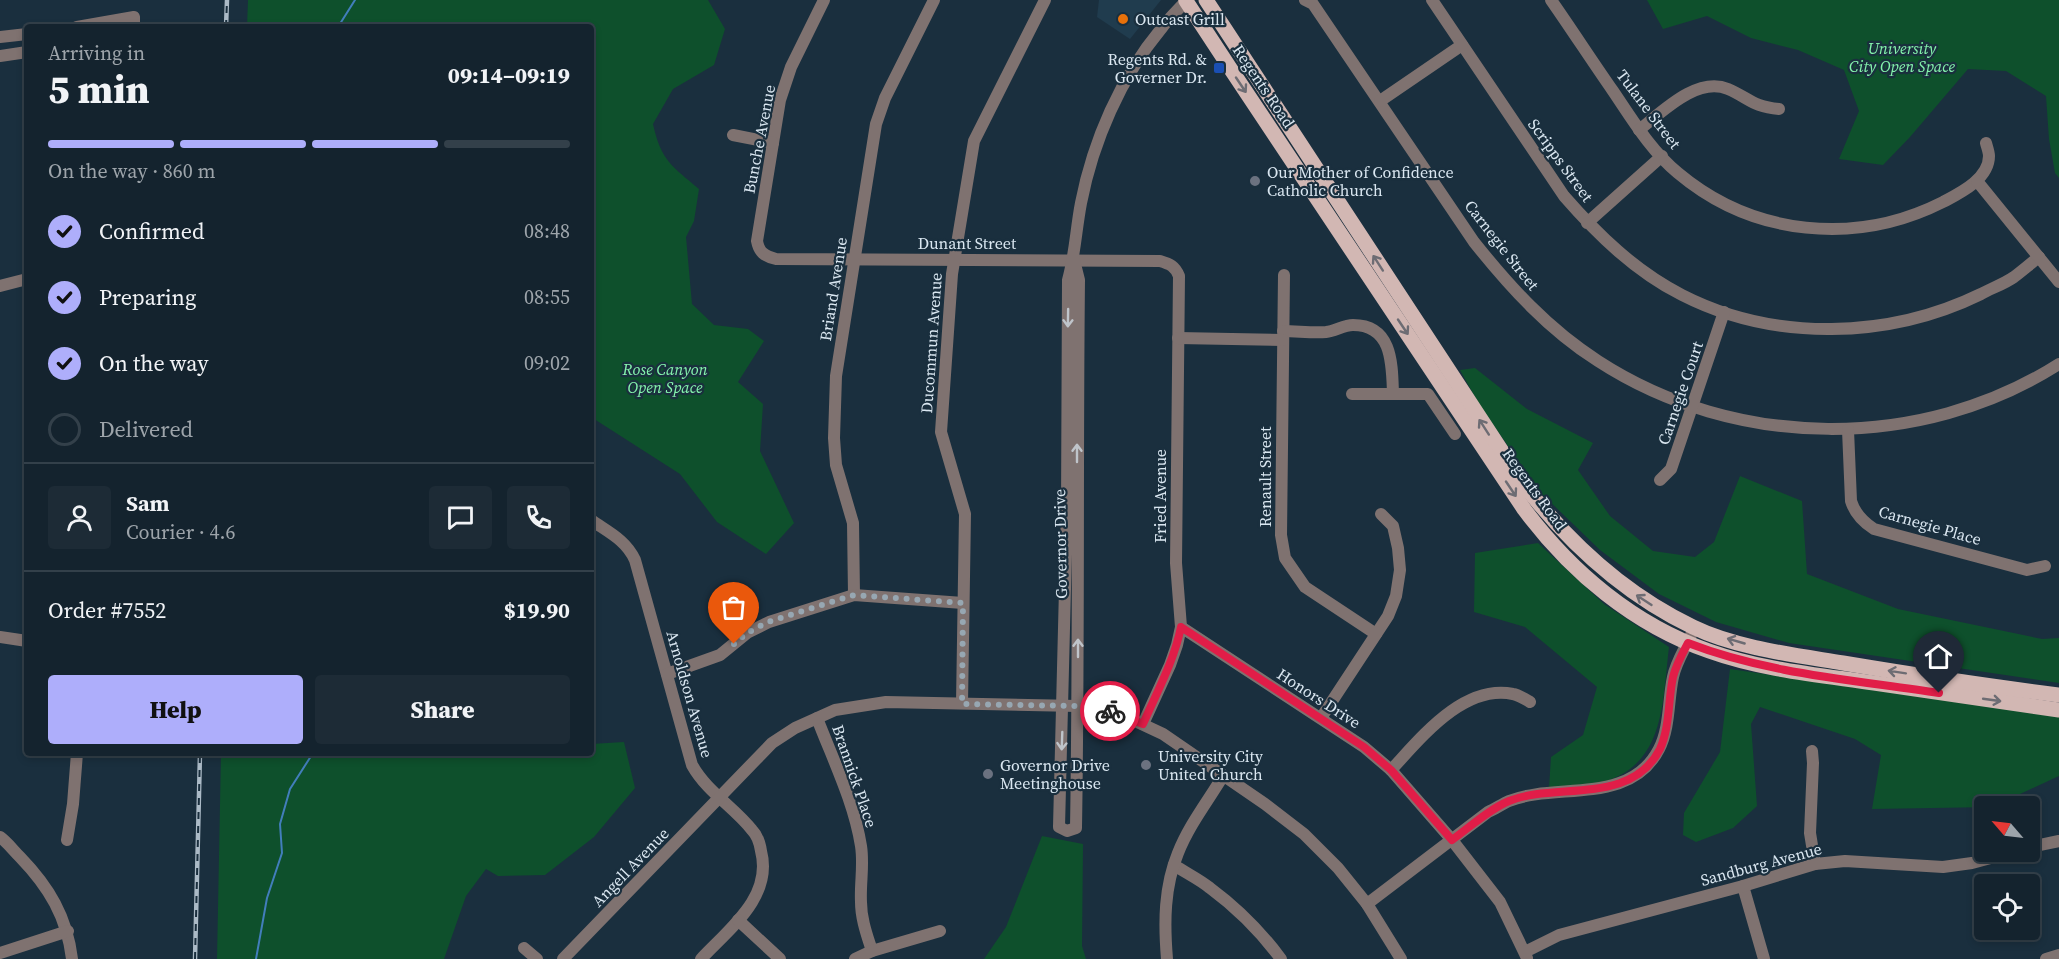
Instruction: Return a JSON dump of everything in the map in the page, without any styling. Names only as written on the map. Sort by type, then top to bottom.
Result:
[{"type":"main road","name":"Regents Road","points":[[1186,0],[1534,522],[1572,565],[1592,583],[1628,610],[1688,643],[1734,659],[1784,670],[2059,710]]},
{"type":"main road","name":"Regents Road","points":[[1206,0],[1499,450],[1536,502],[1606,573],[1656,607],[1695,628],[1739,642],[1788,654],[2059,695]]},
{"type":"street","name":"Bunche Avenue","points":[[763,254],[758,248],[757,241],[780,100],[791,67],[824,0]]},
{"type":"street","name":"Briand Avenue","points":[[854,595],[853,523],[836,465],[834,438],[836,376],[876,124],[885,98],[934,0]]},
{"type":"street","name":"Ducommun Avenue","points":[[962,704],[965,514],[941,432],[953,260],[974,141],[1045,0]]},
{"type":"street","name":"Governor Drive","points":[[1074,260],[1079,280],[1078,706],[1076,828],[1067,831],[1059,827],[1063,706],[1068,280],[1074,260],[1085,187],[1103,129],[1130,75],[1161,28],[1186,0]]},
{"type":"street","name":"Carnegie Street","points":[[1305,0],[1313,4],[1474,242],[1502,278],[1559,333],[1599,362],[1649,388],[1693,406],[1734,418],[1795,429],[1848,430],[1884,427],[1962,410],[1998,396],[2059,364]]},
{"type":"street","name":"Scripps Street","points":[[1432,0],[1564,196],[1587,223],[1617,252],[1645,273],[1682,295],[1724,312],[1775,325],[1813,329],[1849,329],[1887,325],[1932,314],[1970,299],[2012,278],[2038,257]]},
{"type":"street","name":"Tulane Street","points":[[1551,0],[1639,130],[1662,156],[1703,192],[1756,218],[1791,227],[1828,230],[1864,228],[1892,223],[1921,213],[1977,181]]},
{"type":"street","points":[[94,24],[134,17],[135,24]]},
{"type":"street","points":[[0,37],[24,34]]},
{"type":"street","points":[[1380,101],[1462,45]]},
{"type":"street","points":[[0,56],[24,52]]},
{"type":"street","points":[[1639,130],[1693,90],[1710,85],[1726,88],[1762,108],[1779,109]]},
{"type":"street","points":[[733,135],[773,143]]},
{"type":"street","points":[[1986,143],[1989,155],[1986,169],[1977,181],[2059,282]]},
{"type":"street","points":[[1587,223],[1662,156]]},
{"type":"street","name":"Dunant Street","points":[[763,254],[776,259],[1160,261],[1171,264]]},
{"type":"street","name":"Fried Avenue","points":[[1143,724],[1170,665],[1181,627],[1176,563],[1179,276],[1171,264]]},
{"type":"street","name":"Renault Street","points":[[1284,275],[1281,535],[1285,558],[1305,587],[1376,634]]},
{"type":"street","points":[[0,286],[24,280]]},
{"type":"street","name":"Carnegie Court","points":[[1660,480],[1671,469],[1724,312]]},
{"type":"street","points":[[1178,338],[1283,336],[1326,332],[1354,325],[1367,327],[1380,336],[1388,346],[1392,360],[1393,394]]},
{"type":"street","points":[[1352,394],[1428,394],[1455,434]]},
{"type":"street","name":"Carnegie Place","points":[[1848,430],[1851,501],[1855,511],[1874,529],[2027,570],[2045,566]]},
{"type":"street","points":[[1321,718],[1388,616],[1396,596],[1400,570],[1398,548],[1392,526],[1381,514]]},
{"type":"street","name":"Arnoldson Avenue","points":[[594,522],[629,548],[634,560],[692,765],[698,776],[754,831],[763,859],[763,874],[752,904],[701,959]]},
{"type":"street","points":[[667,674],[720,656],[747,633],[768,622],[854,595],[963,603]]},
{"type":"street","name":"Honors Drive","points":[[1181,627],[1364,747],[1391,770],[1452,840],[1500,902],[1526,956]]},
{"type":"street","points":[[1367,904],[1488,812],[1510,801],[1608,787],[1636,775],[1651,762],[1659,750],[1665,735],[1673,676],[1695,628]]},
{"type":"street","points":[[0,637],[24,641]]},
{"type":"street","points":[[1391,770],[1434,723],[1454,708],[1494,693],[1514,694],[1530,702]]},
{"type":"street","name":"Angell Avenue","points":[[563,959],[772,743],[795,728],[836,710],[886,702],[1078,706],[1116,712],[1143,724],[1162,734],[1265,804],[1304,834],[1338,868],[1367,904],[1401,959]]},
{"type":"street","name":"Brannick Place","points":[[817,718],[853,813],[861,844],[862,920],[872,951]]},
{"type":"street","points":[[1812,751],[1814,763],[1810,833],[1815,864]]},
{"type":"street","points":[[67,840],[73,804],[77,756]]},
{"type":"street","points":[[1167,959],[1165,925],[1167,894],[1174,866],[1186,835],[1223,776]]},
{"type":"street","points":[[0,837],[32,869],[52,896],[68,931],[72,959]]},
{"type":"street","points":[[2040,845],[2059,841]]},
{"type":"street","name":"Sandburg Avenue","points":[[1526,956],[1559,935],[1743,886],[1815,864],[1845,861],[1943,867],[1976,862]]},
{"type":"street","points":[[1174,866],[1209,887],[1240,913],[1281,959]]},
{"type":"street","points":[[1743,886],[1764,959]]},
{"type":"street","points":[[738,920],[780,959]]},
{"type":"street","points":[[0,953],[68,931]]},
{"type":"street","points":[[855,959],[872,951],[940,931]]},
{"type":"street","points":[[524,948],[537,959]]},
{"type":"street","points":[[2046,959],[2059,955]]},
{"type":"shaded area","points":[[1099,0],[1161,0],[1130,39],[1097,17]]},
{"type":"green space","name":"Rose Canyon Open Space","points":[[248,0],[708,0],[725,29],[714,65],[673,89],[653,124],[664,155],[699,189],[694,221],[686,237],[692,304],[714,325],[748,329],[764,341],[738,382],[763,404],[760,451],[794,523],[766,554],[717,522],[680,474],[594,419],[594,24],[247,24]]},
{"type":"green space","name":"University City Open Space","points":[[1647,0],[2059,0],[2059,178],[2055,173],[2049,139],[2046,96],[2006,71],[1968,69],[1883,165],[1839,159],[1859,111],[1844,70],[1798,50],[1751,38],[1707,16],[1663,29]]},
{"type":"green space","points":[[1475,368],[1527,409],[1593,443],[1578,470],[1610,516],[1653,551],[1695,557],[1714,542],[1740,476],[1802,501],[1807,574],[1898,609],[2042,639],[2059,638],[2059,683],[1789,643],[1716,622],[1659,594],[1600,550],[1541,493],[1480,406],[1460,370]]},
{"type":"green space","points":[[1538,543],[1604,604],[1669,647],[1661,711],[1648,749],[1636,764],[1618,776],[1595,784],[1549,788],[1551,757],[1583,735],[1597,687],[1525,627],[1474,612],[1475,553]]},
{"type":"green space","points":[[1730,669],[2059,717],[2059,776],[2016,796],[1974,796],[1974,807],[1872,809],[1881,755],[1855,739],[1760,707],[1751,724],[1757,806],[1733,828],[1696,842],[1683,835],[1684,813],[1720,752]]},
{"type":"green space","points":[[624,742],[635,788],[594,837],[545,875],[498,876],[486,869],[466,896],[444,959],[217,959],[221,756],[594,756],[594,744]]},
{"type":"green space","points":[[1042,836],[1083,844],[1082,946],[1086,959],[984,959],[1006,927]]},
{"type":"waterway","points":[[340,24],[355,0]]},
{"type":"waterway","points":[[256,959],[267,898],[282,853],[280,824],[290,789],[311,756]]},
{"type":"railway","points":[[226,24],[227,0]]},
{"type":"railway","points":[[195,959],[200,756]]},
{"type":"way so far","points":[[734,644],[747,633],[768,622],[854,595],[963,603],[962,704],[1078,706],[1110,711]]},
{"type":"place","name":"Outcast Grill","points":[[1123,19]]},
{"type":"place","name":"Regents Rd. & Governer Dr.","points":[[1219,68]]},
{"type":"place","name":"Our Mother of Confidence Catholic Church","points":[[1255,181]]},
{"type":"place","name":"University City United Church","points":[[1146,765]]},
{"type":"place","name":"Governor Drive Meetinghouse","points":[[988,774]]},
{"type":"route","points":[[1110,711],[1143,724],[1170,665],[1181,627],[1364,747],[1391,770],[1452,840],[1488,812],[1510,801],[1608,787],[1636,775],[1651,762],[1665,735],[1673,676],[1688,643],[1734,659],[1784,670],[1939,693]]}]
